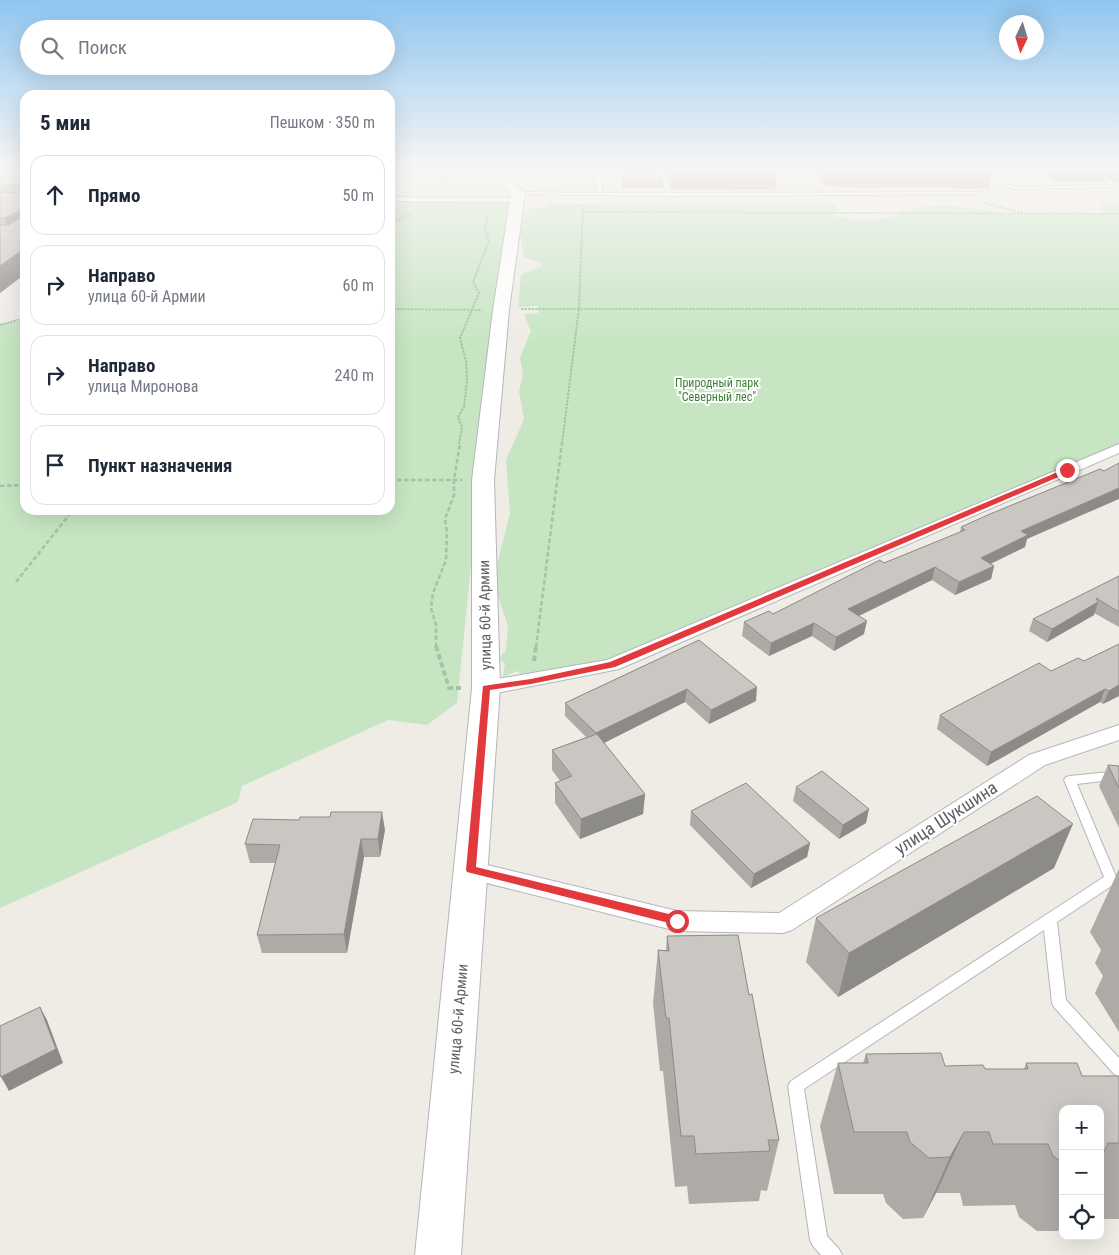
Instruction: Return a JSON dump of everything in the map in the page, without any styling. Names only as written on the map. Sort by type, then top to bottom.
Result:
[{"type":"street","name":"улица 60-й Армии","points":[[438,1255],[486,688],[483,480],[501,310],[514,226]]},
{"type":"street","points":[[486,688],[612,665],[1119,448]]},
{"type":"street","name":"улица Шукшина","points":[[783,923],[1037,760],[1119,732]]},
{"type":"street","points":[[471,870],[677,921],[783,923]]},
{"type":"lane","points":[[833,1255],[819,1240],[796,1086],[1111,879],[1070,780],[1119,774]]},
{"type":"lane","points":[[1050,919],[1059,1003],[1119,1069]]},
{"type":"path","points":[[486,226],[489,246],[480,259],[473,282],[479,293],[460,338],[466,361],[467,380],[464,407],[458,416],[462,427],[454,480],[454,495],[445,519],[447,532],[446,560],[433,593],[431,608],[436,625],[435,643],[449,688],[486,688]]},
{"type":"path","points":[[531,681],[579,308],[582,226]]},
{"type":"path","points":[[395,309],[1119,310]]},
{"type":"path","points":[[0,325],[20,319]]},
{"type":"path","points":[[395,480],[483,480]]},
{"type":"path","points":[[0,486],[20,485]]},
{"type":"path","points":[[16,582],[69,515]]},
{"type":"green space","points":[[395,226],[506,226],[491,322],[496,323],[457,703],[427,725],[388,720],[242,786],[238,802],[0,908],[0,324],[20,321],[20,515],[395,515]]},
{"type":"green space","name":"Природный парк \"Северный лес\"","points":[[522,226],[1119,226],[1119,448],[612,665],[531,681],[517,671],[503,677],[505,663],[499,659],[506,650],[508,626],[493,581],[510,513],[506,460],[524,419],[519,392],[523,374],[520,358],[531,331],[524,314],[538,313],[538,306],[518,307],[521,275],[542,266],[542,263],[524,257]]},
{"type":"building","points":[[0,226],[20,226],[20,252],[0,266],[1,240]]},
{"type":"building","points":[[1119,463],[1119,488],[1021,531],[1028,535],[981,558],[994,566],[959,582],[935,567],[848,609],[867,621],[836,637],[814,623],[771,643],[744,622],[769,611],[773,614],[880,560],[884,563],[965,530],[961,527],[990,514],[1100,469],[1104,471]]},
{"type":"building","points":[[1119,576],[1119,612],[1096,598],[1098,602],[1052,629],[1033,619]]},
{"type":"building","points":[[699,640],[757,687],[711,710],[687,689],[596,733],[565,703]]},
{"type":"building","points":[[1119,644],[1119,685],[1109,691],[1105,689],[991,752],[940,715],[1039,663],[1051,671],[1078,658],[1084,661]]},
{"type":"building","points":[[597,734],[645,794],[581,819],[555,783],[572,776],[552,750]]},
{"type":"building","points":[[1108,765],[1119,766],[1119,788]]},
{"type":"building","points":[[822,771],[869,809],[843,825],[796,787]]},
{"type":"building","points":[[746,783],[810,843],[754,874],[691,811]]},
{"type":"building","points":[[1037,796],[1073,824],[849,953],[816,918]]},
{"type":"building","points":[[331,812],[382,812],[378,839],[361,839],[344,934],[257,935],[280,845],[245,844],[253,819],[299,820],[300,817],[330,817]]},
{"type":"building","points":[[738,935],[749,995],[752,994],[779,1140],[768,1140],[770,1151],[696,1154],[694,1136],[681,1136],[669,1018],[666,1018],[658,950],[669,951],[667,936]]},
{"type":"building","points":[[40,1007],[56,1049],[1,1077],[0,1026]]},
{"type":"building","points":[[941,1053],[945,1066],[983,1065],[985,1069],[1028,1069],[1026,1063],[1077,1063],[1082,1076],[1119,1076],[1119,1143],[1108,1143],[1104,1152],[1104,1105],[1059,1105],[1059,1160],[1053,1156],[1048,1144],[993,1144],[989,1132],[964,1132],[950,1157],[929,1158],[910,1142],[907,1132],[854,1132],[838,1063],[868,1063],[866,1054]]},
{"type":"route","points":[[677,921],[471,870],[486,688],[612,665],[1067,470]]}]
